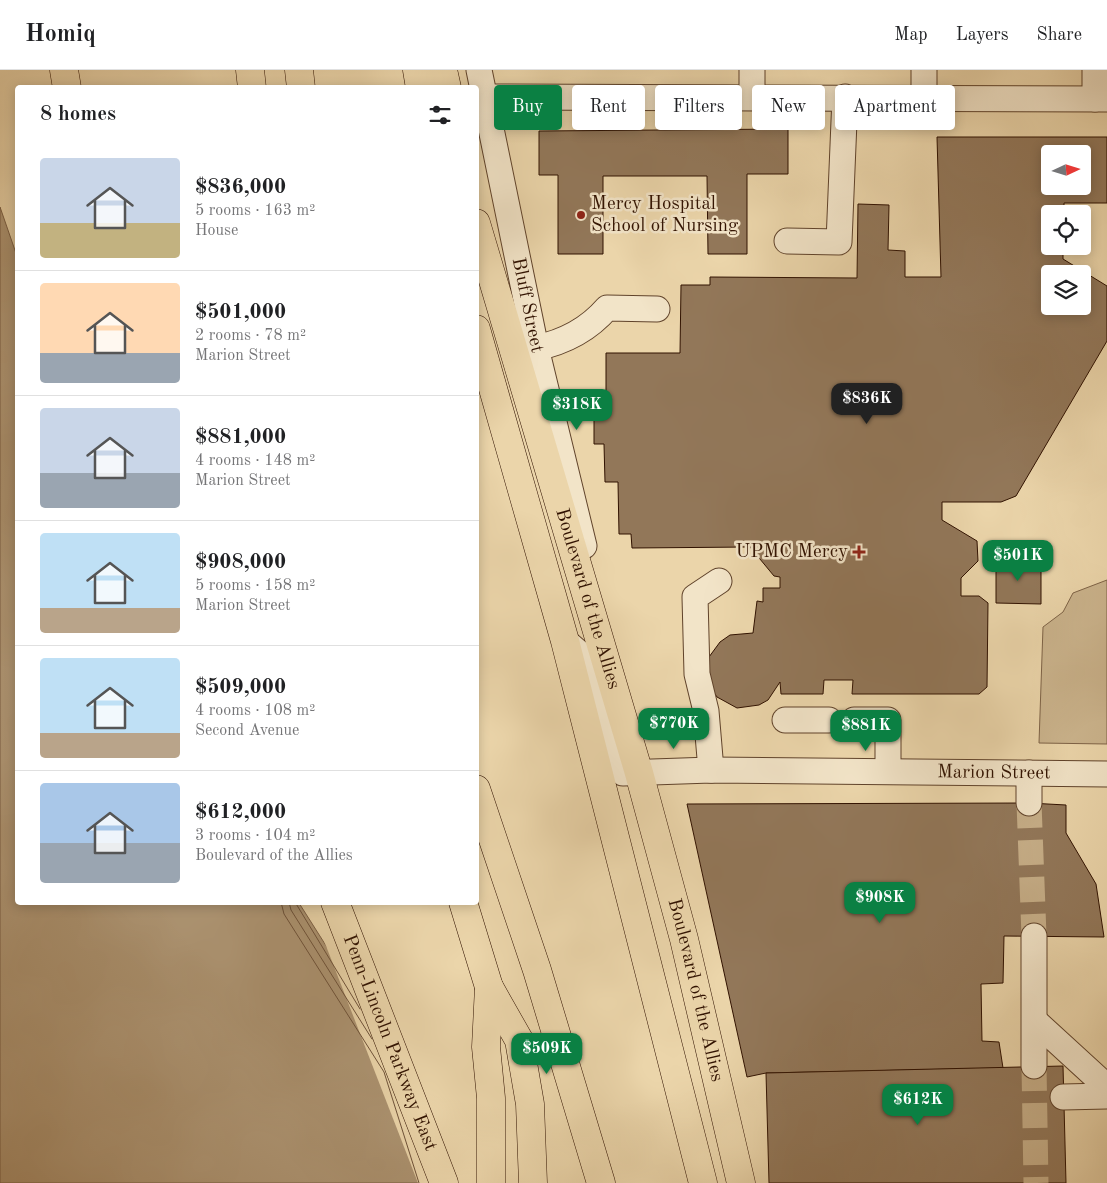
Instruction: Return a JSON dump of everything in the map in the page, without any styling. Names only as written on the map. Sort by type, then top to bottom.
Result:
[{"type":"main road","points":[[64,70],[66,85]]},
{"type":"main road","points":[[250,70],[252,85]]},
{"type":"main road","points":[[299,70],[301,85]]},
{"type":"main road","points":[[417,70],[420,85]]},
{"type":"main road","points":[[443,70],[446,85]]},
{"type":"main road","name":"Boulevard of the Allies","points":[[479,233],[639,772],[684,939],[741,1183]]},
{"type":"main road","name":"Boulevard of the Allies","points":[[479,340],[565,642],[703,1183]]},
{"type":"main road","points":[[479,798],[542,989],[601,1183]]},
{"type":"main road","name":"Penn-Lincoln Parkway East","points":[[336,905],[444,1183]]},
{"type":"main road","points":[[463,905],[489,987],[519,1040],[530,1104],[533,1183]]},
{"type":"main road","points":[[489,987],[486,1048],[492,1107],[491,1183]]},
{"type":"street","name":"Bluff Street","points":[[479,70],[483,97],[536,348],[639,772]]},
{"type":"street","points":[[752,70],[752,85]]},
{"type":"street","points":[[924,70],[924,85]]},
{"type":"street","points":[[955,98],[1101,99],[1095,70]]},
{"type":"street","points":[[483,97],[752,97]]},
{"type":"street","points":[[787,241],[839,242],[844,130]]},
{"type":"street","points":[[536,348],[555,344],[585,330],[607,308],[657,309]]},
{"type":"street","points":[[711,770],[706,711],[697,674],[695,597],[719,582]]},
{"type":"street","name":"Marion Street","points":[[565,642],[579,653],[593,681],[618,767],[624,773],[711,770],[1107,774]]},
{"type":"street","points":[[785,720],[829,720]]},
{"type":"street","points":[[854,720],[888,720],[888,771]]},
{"type":"street","points":[[1029,773],[1029,804]]},
{"type":"street","points":[[1034,936],[1036,1022],[1034,1066]]},
{"type":"street","points":[[1036,1022],[1107,1087]]},
{"type":"street","points":[[1064,1096],[1107,1096]]},
{"type":"shaded area","points":[[1107,580],[1107,744],[1039,743],[1043,627],[1063,612],[1073,593]]},
{"type":"water","points":[[0,207],[15,250],[15,905],[300,905],[401,1064],[438,1183],[0,1183]]},
{"type":"pier","points":[[321,933],[404,1063],[441,1183],[418,1183]]},
{"type":"building","name":"Mercy Hospital School of Nursing","points":[[788,130],[788,174],[747,174],[747,254],[708,254],[707,176],[603,176],[603,254],[558,254],[558,175],[539,175],[539,131]]},
{"type":"building","points":[[937,137],[1107,137],[1107,203],[1041,205],[1041,255],[1063,255],[1063,259],[1073,265],[1041,265],[1041,315],[1091,315],[1091,276],[1107,286],[1107,341],[1016,496],[1001,502],[942,502],[942,520],[977,541],[978,561],[961,578],[961,596],[979,596],[988,603],[987,687],[979,694],[852,694],[853,680],[824,680],[823,694],[781,694],[780,682],[768,700],[759,705],[737,708],[717,697],[710,687],[707,676],[709,657],[720,642],[730,635],[753,633],[757,601],[763,602],[763,588],[780,588],[780,577],[774,576],[750,547],[632,548],[631,534],[619,534],[618,482],[605,482],[604,444],[594,444],[594,411],[606,411],[606,353],[680,353],[681,285],[710,285],[710,277],[857,278],[858,204],[889,205],[888,250],[905,251],[905,277],[941,277]]},
{"type":"building","points":[[996,559],[1041,560],[1041,604],[996,603]]},
{"type":"building","points":[[1029,803],[1066,805],[1066,833],[1096,884],[1104,937],[1004,936],[1003,983],[981,984],[982,1041],[999,1042],[1003,1068],[766,1073],[747,1077],[687,804]]},
{"type":"building","points":[[1063,1066],[1066,1183],[769,1183],[766,1073]]},
{"type":"tunnel","points":[[1029,803],[1034,936]]},
{"type":"tunnel","points":[[1034,1066],[1036,1183]]},
{"type":"place","name":"Mercy Hospital School of Nursing","points":[[581,215]]},
{"type":"place","name":"UPMC Mercy","points":[[859,552]]}]
